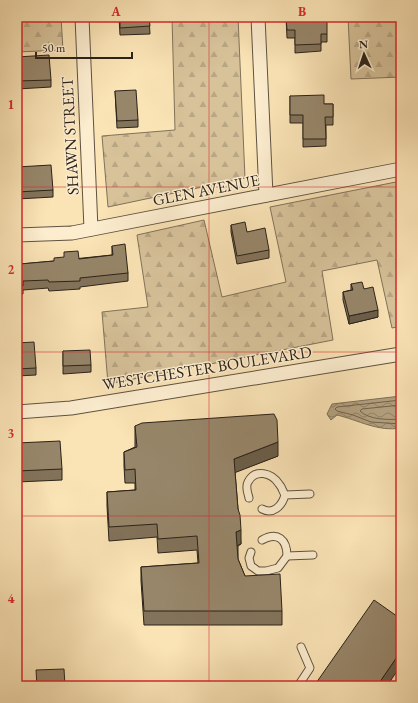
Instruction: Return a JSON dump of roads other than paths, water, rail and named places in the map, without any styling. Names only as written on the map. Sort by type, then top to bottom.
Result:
[{"type":"street","name":"SHAWN STREET","points":[[82,17],[91,229]]},
{"type":"street","points":[[258,17],[266,195]]},
{"type":"street","name":"GLEN AVENUE","points":[[17,235],[72,233],[401,169]]},
{"type":"street","name":"WESTCHESTER BOULEVARD","points":[[17,412],[71,408],[401,354]]},
{"type":"lane","points":[[250,498],[247,490],[247,483],[253,476],[262,473],[268,474],[279,483],[285,495],[283,502],[277,509],[266,511],[262,509]]},
{"type":"lane","points":[[285,495],[310,494]]},
{"type":"lane","points":[[251,552],[249,558],[251,566],[258,571],[278,568],[287,556],[287,548],[284,542],[277,536],[269,536],[262,540]]},
{"type":"lane","points":[[287,556],[313,555]]},
{"type":"lane","points":[[298,686],[310,668],[301,647]]},
{"type":"water","points":[[401,396],[401,428],[393,429],[376,427],[337,415],[331,420],[327,414],[332,404]]}]
